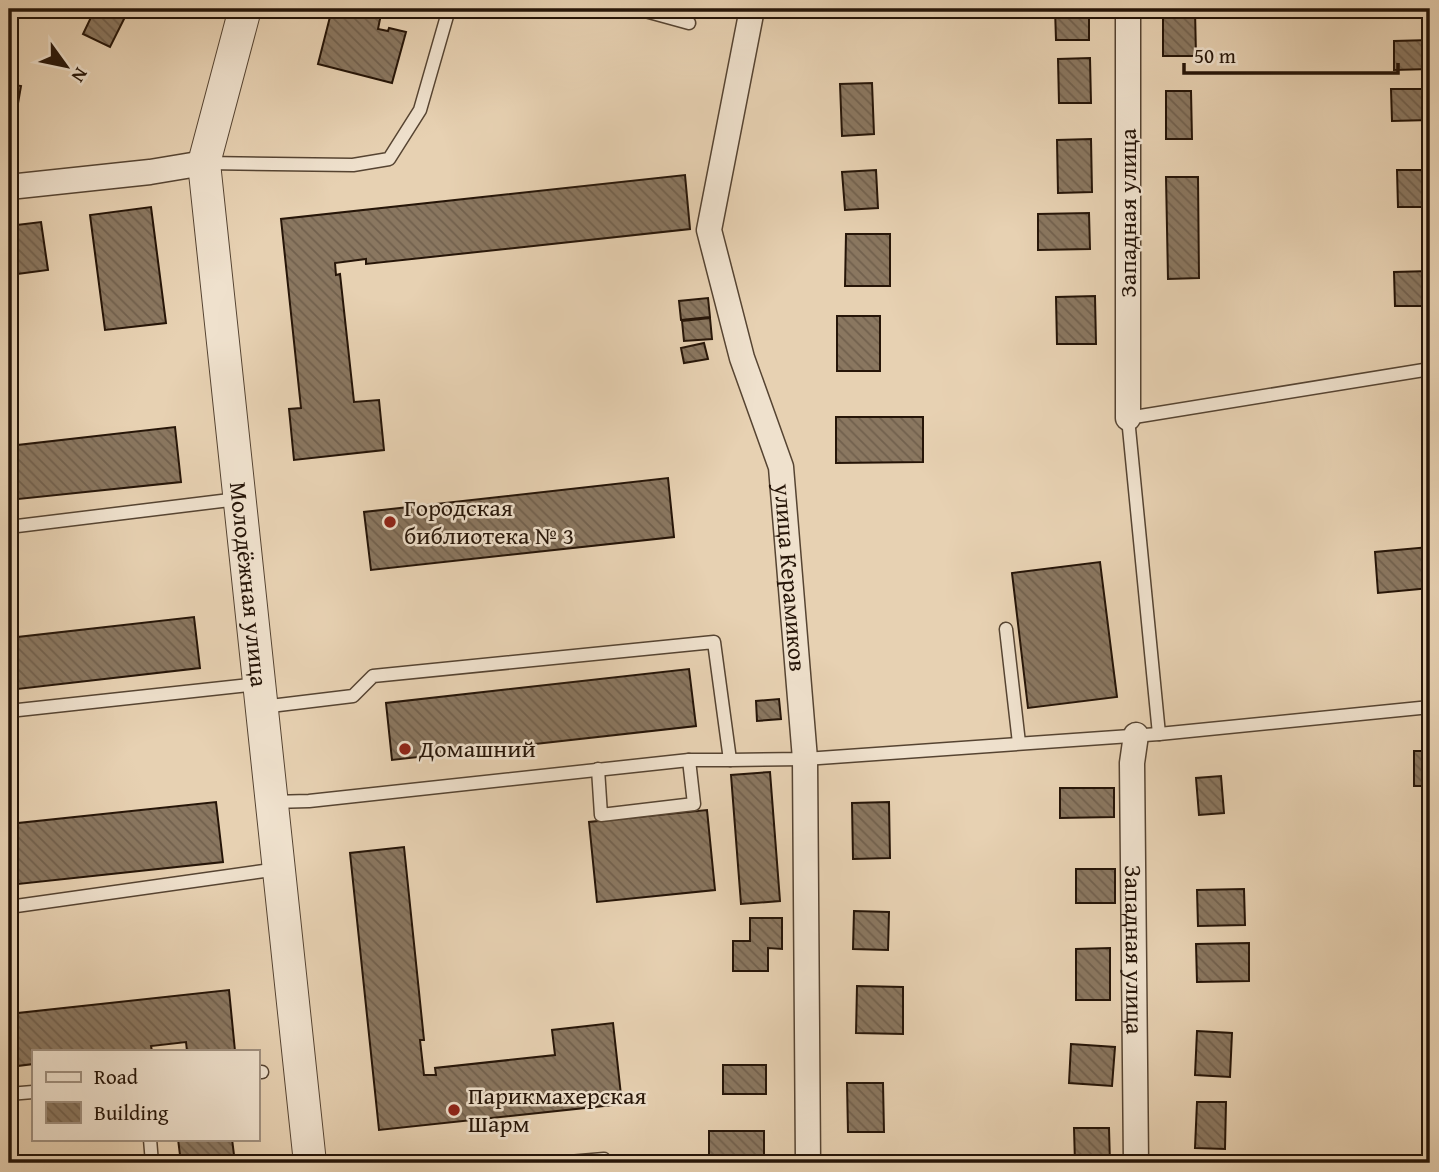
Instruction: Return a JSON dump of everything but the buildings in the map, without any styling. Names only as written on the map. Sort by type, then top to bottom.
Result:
[{"type":"street","name":"Молодёжная улица","points":[[245,9],[204,163],[310,1163]]},
{"type":"street","name":"улица Керамиков","points":[[752,9],[709,230],[742,358],[781,467],[805,759],[808,1163]]},
{"type":"street","name":"Западная улица","points":[[1128,9],[1128,418]]},
{"type":"street","points":[[9,187],[150,172],[204,163]]},
{"type":"street","name":"Западная улица","points":[[1136,1163],[1132,763],[1147,735]]},
{"type":"lane","points":[[204,163],[353,164],[389,159],[420,110],[449,9]]},
{"type":"lane","points":[[638,9],[690,23]]},
{"type":"lane","points":[[1147,735],[1128,418],[1430,369]]},
{"type":"lane","points":[[9,527],[240,499]]},
{"type":"lane","points":[[1006,629],[1019,743]]},
{"type":"lane","points":[[9,711],[261,696],[353,696],[373,676],[714,642],[730,760]]},
{"type":"lane","points":[[271,802],[309,801],[689,760],[805,759],[1147,735],[1430,707]]},
{"type":"lane","points":[[598,769],[601,815],[694,804],[689,760]]},
{"type":"lane","points":[[9,907],[278,869]]},
{"type":"lane","points":[[9,1094],[32,1092]]},
{"type":"lane","points":[[149,1140],[152,1163]]},
{"type":"lane","points":[[557,1163],[604,1159],[605,1163]]},
{"type":"place","name":"Городская библиотека № 3","points":[[390,522]]},
{"type":"place","name":"Домашний","points":[[405,749]]},
{"type":"place","name":"Парикмахерская Шарм","points":[[454,1110]]}]
